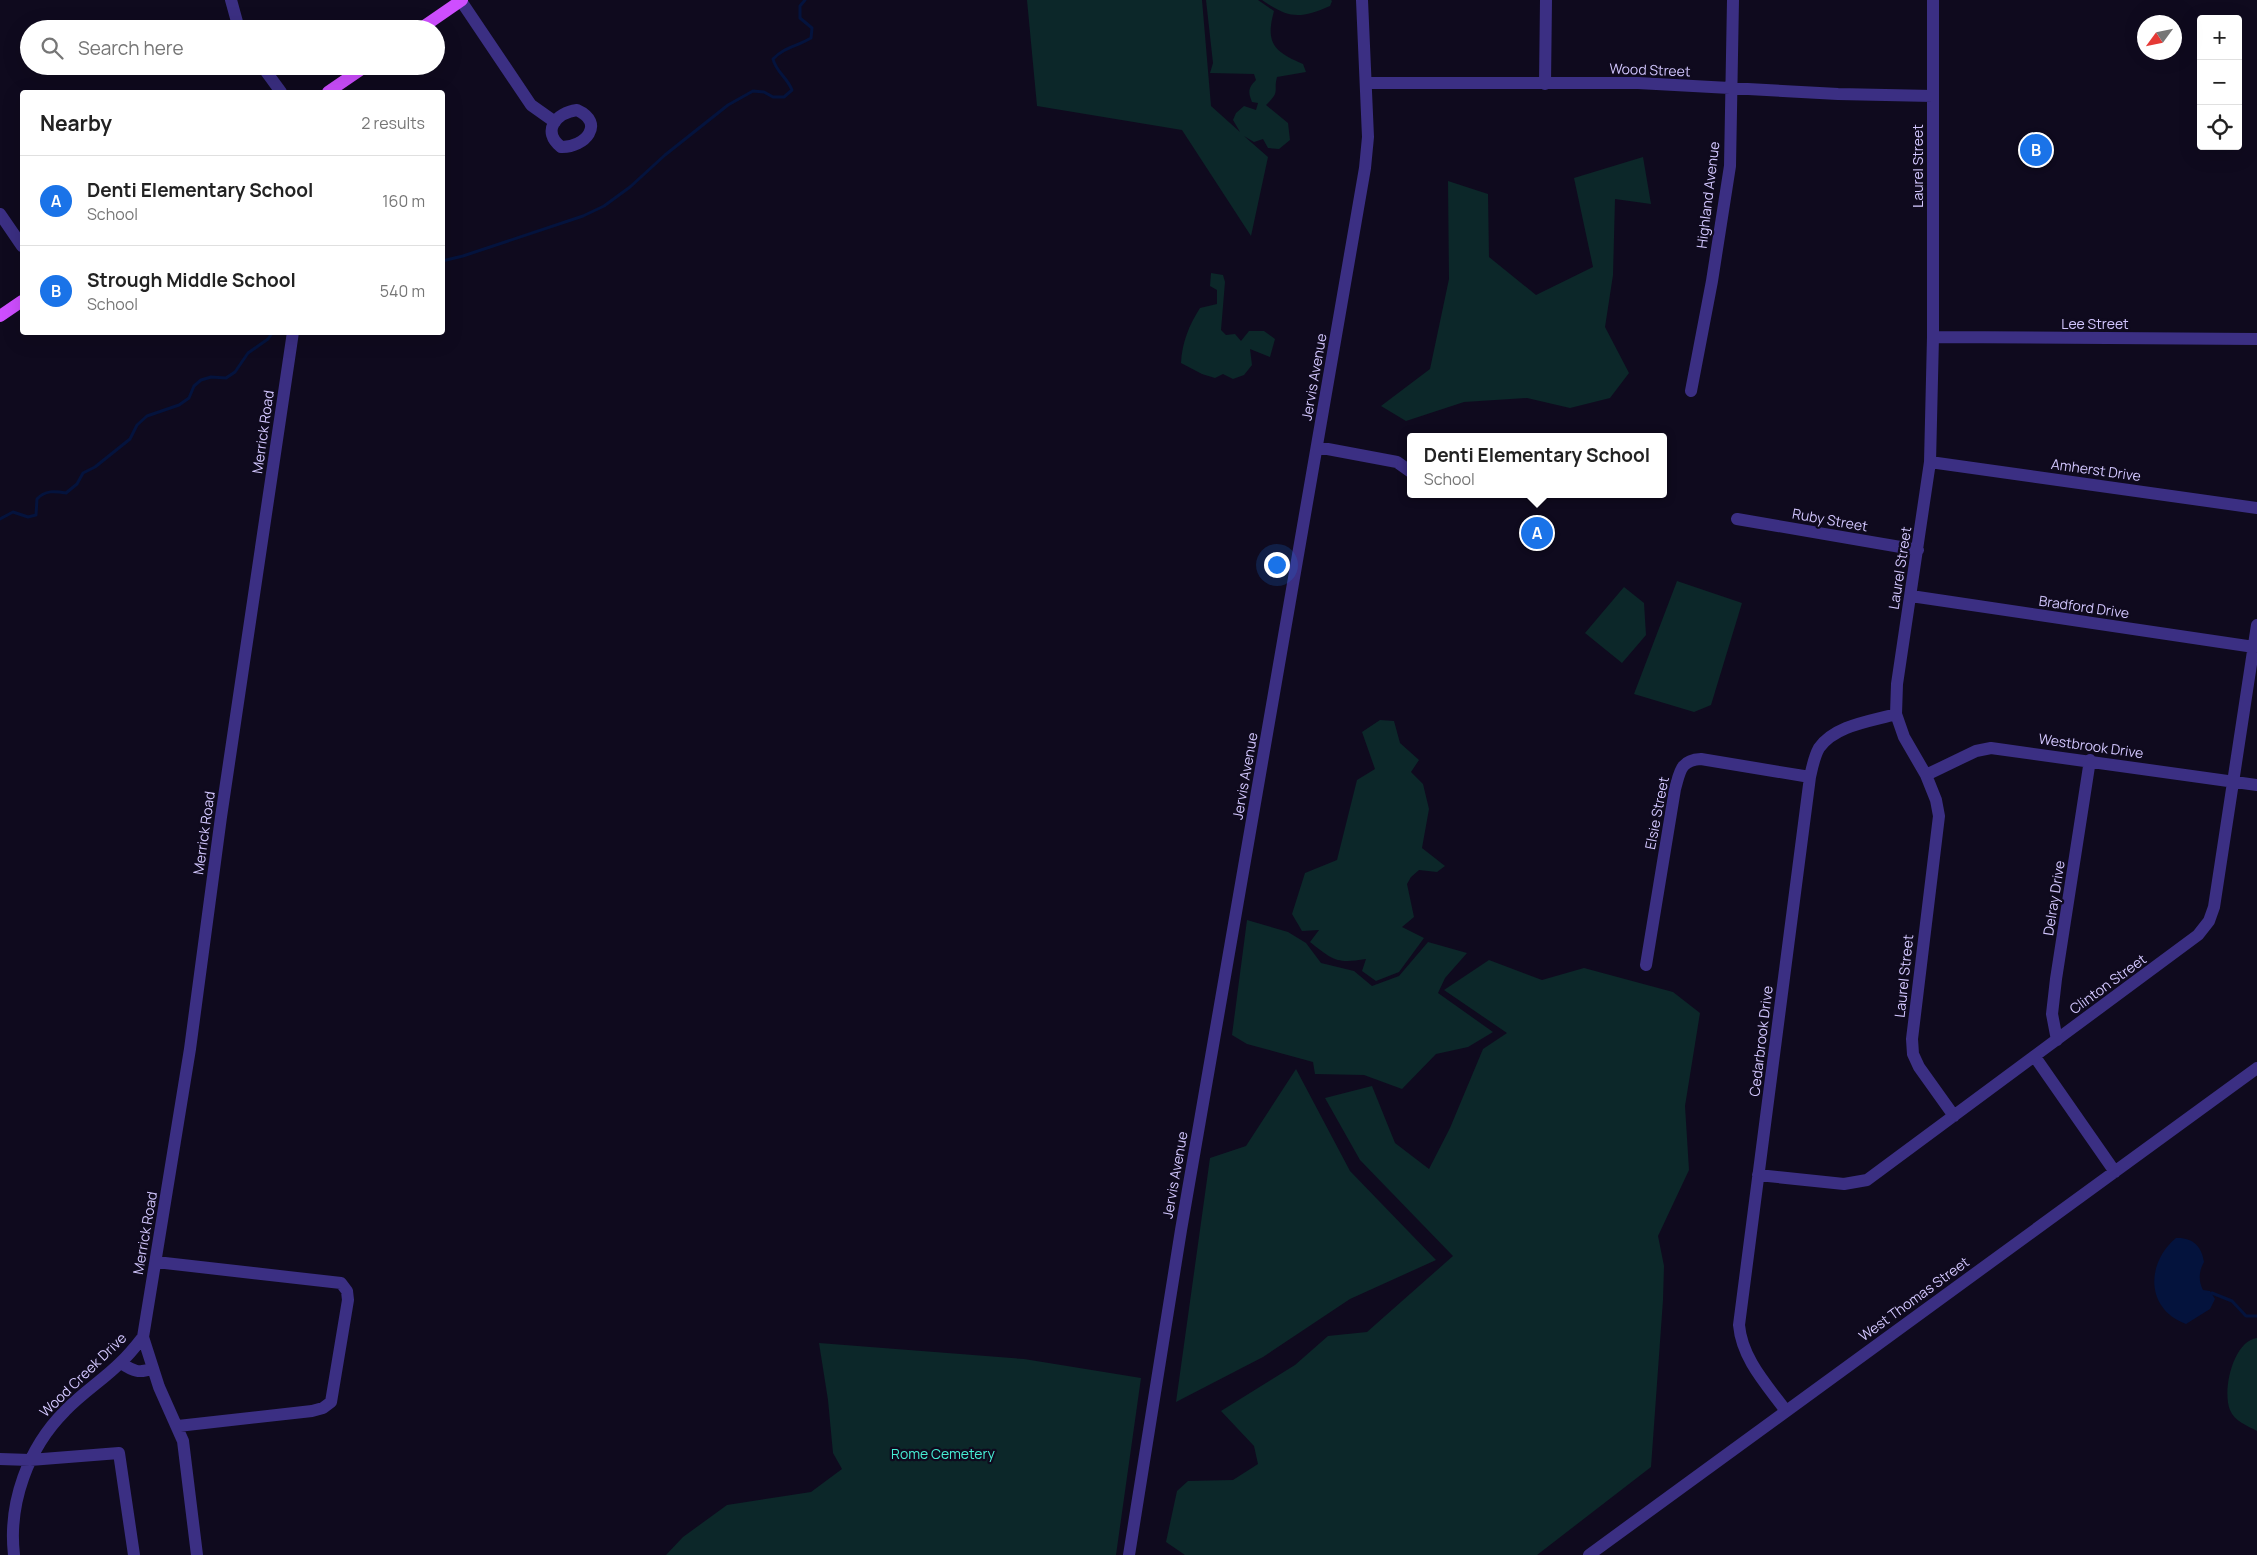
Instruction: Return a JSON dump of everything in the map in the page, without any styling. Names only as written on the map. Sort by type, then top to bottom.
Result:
[{"type":"main road","points":[[433,20],[461,0]]},
{"type":"main road","points":[[331,90],[353,75]]},
{"type":"main road","points":[[0,316],[20,302]]},
{"type":"street","points":[[231,0],[237,20]]},
{"type":"street","points":[[461,0],[531,105],[555,122]]},
{"type":"street","name":"Jervis Avenue","points":[[1129,1555],[1182,1220],[1365,168],[1368,137],[1362,0]]},
{"type":"street","points":[[1545,84],[1546,0]]},
{"type":"street","name":"Highland Avenue","points":[[1691,391],[1712,281],[1730,166],[1734,0]]},
{"type":"street","name":"Laurel Street","points":[[1933,0],[1933,338],[1930,462],[1897,684],[1896,714],[1904,737],[1926,775],[1936,800],[1939,816],[1939,830],[1926,909],[1912,1038],[1913,1054],[1919,1067],[1954,1116]]},
{"type":"street","points":[[269,75],[280,90]]},
{"type":"street","name":"Wood Street","points":[[1366,82],[1638,83],[1731,89],[1933,96]]},
{"type":"street","points":[[0,214],[20,243]]},
{"type":"street","name":"Merrick Road","points":[[143,1337],[190,1049],[223,807],[293,335]]},
{"type":"street","name":"Lee Street","points":[[1933,338],[2257,339]]},
{"type":"street","points":[[1317,447],[1397,462],[1407,469]]},
{"type":"street","name":"Amherst Drive","points":[[1930,462],[2257,508]]},
{"type":"street","name":"Ruby Street","points":[[1737,519],[1918,550]]},
{"type":"street","name":"Bradford Drive","points":[[1910,596],[2254,647]]},
{"type":"street","name":"Clinton Street","points":[[1758,1175],[1844,1184],[1867,1180],[2198,935],[2209,921],[2214,907],[2257,625]]},
{"type":"street","name":"Cedarbrook Drive","points":[[1786,1411],[1750,1361],[1740,1341],[1738,1325],[1810,778],[1815,756],[1825,742],[1850,727],[1896,714]]},
{"type":"street","name":"Westbrook Drive","points":[[1926,775],[1976,751],[1991,748],[2090,760],[2257,785]]},
{"type":"street","name":"Elsie Street","points":[[1646,965],[1675,789],[1684,765],[1690,759],[1701,759],[1810,778]]},
{"type":"street","name":"Delray Drive","points":[[2057,1040],[2052,1014],[2056,980],[2090,760]]},
{"type":"street","points":[[2035,1056],[2115,1172]]},
{"type":"street","name":"West Thomas Street","points":[[1589,1555],[2257,1068]]},
{"type":"street","points":[[156,1262],[341,1283],[347,1291],[348,1300],[331,1402],[322,1408],[312,1411],[178,1426]]},
{"type":"street","points":[[143,1337],[159,1387],[178,1426],[183,1441],[197,1555]]},
{"type":"street","name":"Wood Creek Drive","points":[[14,1555],[13,1526],[19,1493],[30,1460],[43,1436],[65,1410],[121,1363],[143,1337]]},
{"type":"street","points":[[121,1363],[132,1370],[142,1372],[153,1368]]},
{"type":"street","points":[[0,1459],[30,1460],[119,1453],[134,1555]]},
{"type":"green space","points":[[1027,0],[1202,0],[1211,106],[1240,132],[1233,120],[1236,113],[1244,106],[1256,110],[1258,103],[1252,102],[1249,93],[1251,85],[1256,80],[1254,74],[1210,73],[1213,63],[1206,0],[1258,0],[1274,11],[1271,31],[1274,45],[1285,55],[1303,64],[1306,72],[1277,77],[1275,94],[1266,105],[1288,123],[1290,140],[1279,149],[1268,148],[1263,139],[1254,142],[1244,136],[1268,157],[1251,236],[1182,130],[1037,106]]},
{"type":"green space","points":[[1262,0],[1332,1],[1330,6],[1320,10],[1295,15],[1280,11]]},
{"type":"green space","points":[[1643,157],[1651,204],[1615,199],[1613,275],[1605,327],[1629,373],[1610,398],[1570,408],[1527,398],[1464,402],[1406,421],[1381,406],[1430,369],[1449,279],[1448,181],[1488,194],[1489,257],[1536,295],[1593,267],[1574,178]]},
{"type":"green space","points":[[1211,273],[1223,275],[1225,282],[1221,330],[1226,335],[1235,334],[1241,341],[1249,331],[1264,331],[1275,339],[1270,357],[1250,349],[1252,365],[1244,375],[1233,379],[1223,374],[1215,378],[1202,374],[1181,363],[1185,341],[1196,314],[1200,308],[1217,304],[1217,290],[1210,286]]},
{"type":"green space","points":[[1677,581],[1742,603],[1711,705],[1694,712],[1634,694]]},
{"type":"green space","points":[[1624,587],[1644,603],[1646,635],[1622,663],[1585,633]]},
{"type":"green space","points":[[1380,720],[1394,721],[1400,743],[1419,760],[1411,772],[1423,784],[1429,809],[1422,848],[1445,866],[1437,872],[1419,870],[1411,877],[1407,884],[1414,917],[1402,927],[1424,938],[1399,972],[1376,981],[1362,971],[1366,959],[1341,961],[1330,957],[1310,942],[1319,930],[1302,931],[1292,914],[1305,873],[1337,860],[1357,780],[1375,769],[1362,732]]},
{"type":"green space","points":[[1247,920],[1288,932],[1306,943],[1321,963],[1354,971],[1372,986],[1399,976],[1428,942],[1467,953],[1445,978],[1438,993],[1493,1032],[1468,1047],[1436,1054],[1402,1089],[1364,1075],[1315,1074],[1313,1062],[1247,1044],[1232,1035]]},
{"type":"green space","points":[[1489,960],[1542,980],[1584,968],[1673,992],[1700,1013],[1685,1106],[1689,1170],[1658,1236],[1664,1266],[1663,1300],[1651,1467],[1537,1555],[1185,1555],[1166,1542],[1177,1491],[1188,1481],[1233,1480],[1258,1464],[1254,1446],[1221,1411],[1295,1365],[1328,1336],[1367,1332],[1453,1256],[1360,1160],[1325,1098],[1372,1086],[1395,1143],[1429,1169],[1450,1128],[1483,1049],[1507,1033],[1444,990]]},
{"type":"green space","points":[[1296,1069],[1350,1171],[1436,1260],[1350,1299],[1263,1357],[1176,1402],[1210,1158],[1246,1146]]},
{"type":"green space","points":[[2257,1338],[2257,1431],[2242,1423],[2232,1414],[2227,1391],[2236,1357],[2249,1341]]},
{"type":"green space","name":"Rome Cemetery","points":[[819,1343],[1024,1359],[1141,1378],[1116,1555],[666,1555],[683,1537],[727,1505],[811,1492],[842,1469],[833,1453],[828,1400]]},
{"type":"water","points":[[2176,1238],[2191,1241],[2201,1251],[2204,1262],[2201,1269],[2200,1283],[2203,1290],[2210,1291],[2215,1299],[2210,1309],[2186,1324],[2173,1317],[2163,1308],[2157,1297],[2154,1285],[2155,1272],[2159,1260],[2166,1248]]},
{"type":"waterway","points":[[445,260],[583,216],[604,206],[630,187],[665,155],[728,105],[753,91],[764,92],[773,97],[784,97],[792,90],[774,64],[773,59],[786,49],[811,38],[812,28],[800,18],[800,6],[805,0]]},
{"type":"waterway","points":[[0,519],[13,512],[28,517],[36,515],[37,499],[40,496],[50,492],[66,493],[77,484],[83,473],[95,467],[130,439],[137,425],[147,416],[179,405],[189,398],[194,386],[201,380],[211,377],[226,378],[235,372],[248,353],[271,335]]},
{"type":"waterway","points":[[2212,1293],[2232,1301],[2246,1316],[2257,1316]]},
{"type":"place","name":"Strough Middle School","points":[[2036,150]]},
{"type":"place","name":"Denti Elementary School","points":[[1537,533]]}]
